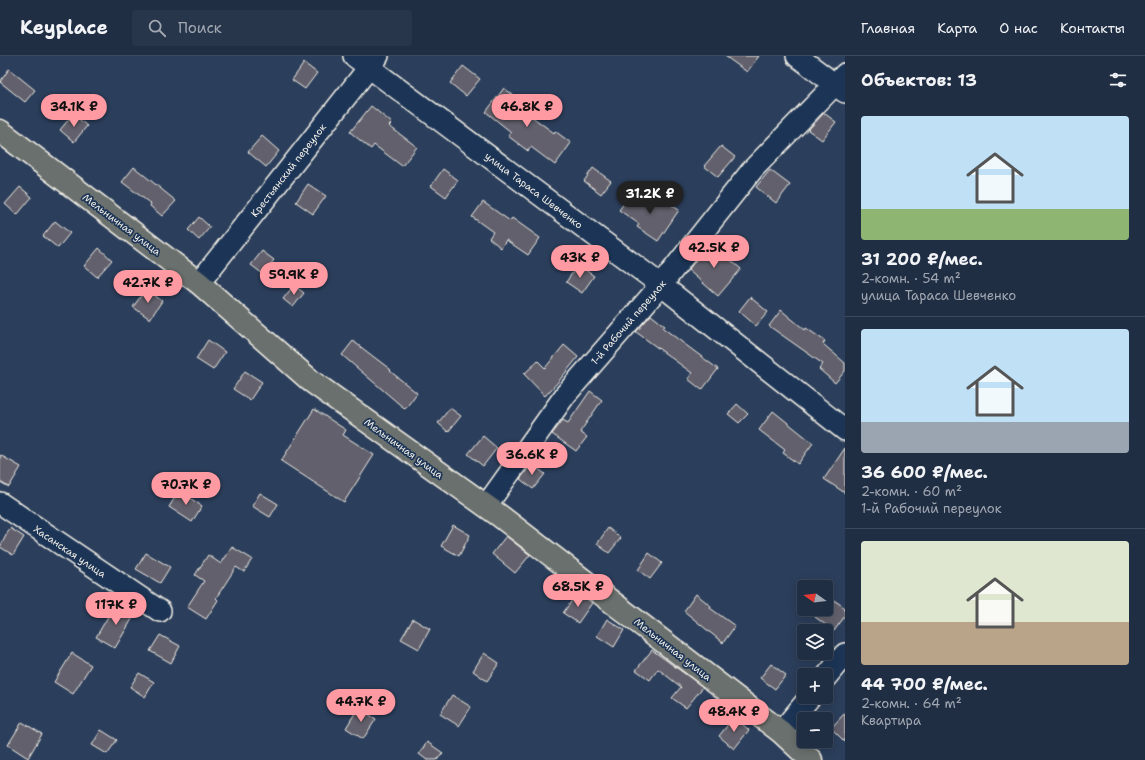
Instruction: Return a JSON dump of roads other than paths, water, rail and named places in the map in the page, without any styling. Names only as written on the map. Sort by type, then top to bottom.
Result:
[{"type":"main road","name":"Мельничная улица","points":[[0,131],[199,283],[311,381],[486,506],[781,732],[811,760]]},
{"type":"street","points":[[797,56],[842,84]]},
{"type":"street","name":"Крестьянский переулок","points":[[199,283],[367,60]]},
{"type":"street","name":"улица Тараса Шевченко","points":[[367,60],[661,285],[845,430]]},
{"type":"street","name":"1-й Рабочий переулок","points":[[486,506],[566,394],[661,285],[753,169],[842,84]]},
{"type":"street","name":"Хасанская улица","points":[[0,503],[160,611]]},
{"type":"street","points":[[833,669],[845,654]]},
{"type":"street","points":[[781,732],[804,704]]}]
